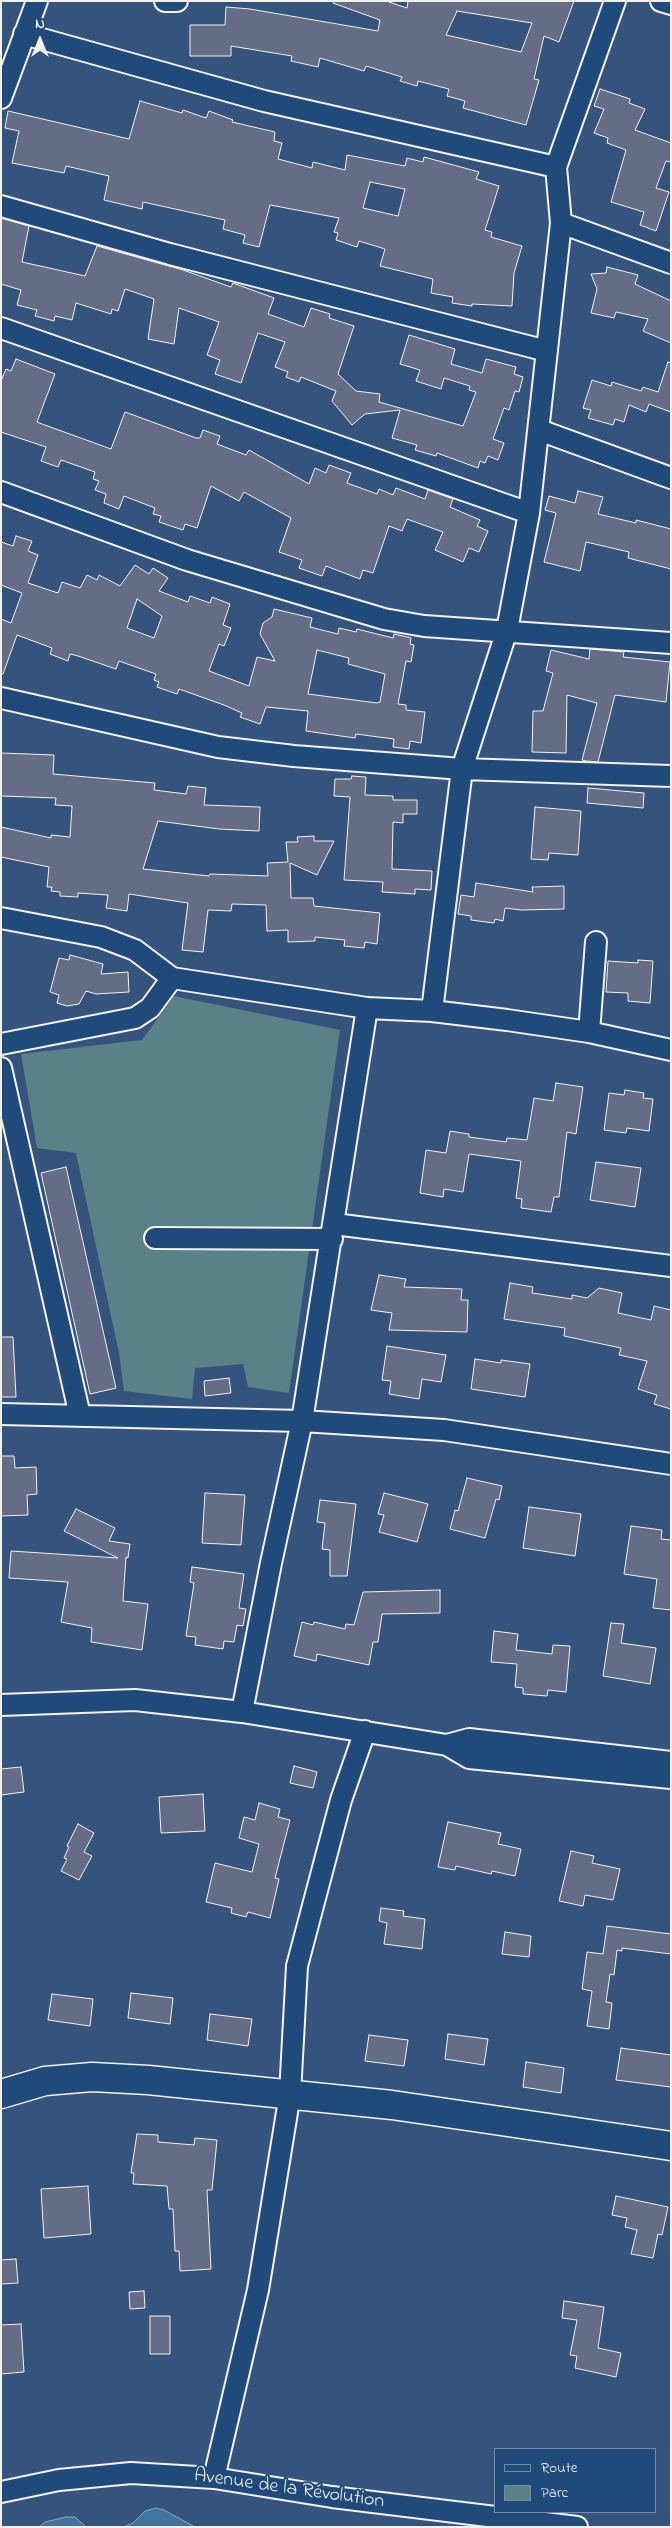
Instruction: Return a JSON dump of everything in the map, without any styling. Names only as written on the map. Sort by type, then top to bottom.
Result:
[{"type":"highway","points":[[1,2094],[45,2081],[92,2077],[392,2105],[671,2146]]},
{"type":"street","points":[[1,98],[38,1]]},
{"type":"street","points":[[165,1],[177,1]]},
{"type":"street","points":[[432,1012],[462,769],[507,630],[529,513],[561,223],[556,167],[615,1]]},
{"type":"street","points":[[24,34],[264,101],[556,167]]},
{"type":"street","points":[[1,206],[170,254],[547,351]]},
{"type":"street","points":[[561,223],[671,263]]},
{"type":"street","points":[[1,328],[529,513]]},
{"type":"street","points":[[539,430],[671,478]]},
{"type":"street","points":[[1,492],[187,560],[384,619],[424,626],[507,630],[671,643]]},
{"type":"street","points":[[1,698],[218,747],[294,756],[462,769],[671,776]]},
{"type":"street","points":[[1,918],[101,937],[135,950],[172,978],[367,1008],[432,1012],[589,1032],[671,1050]]},
{"type":"street","points":[[589,1032],[596,942]]},
{"type":"street","points":[[1,1044],[135,1018],[150,1008],[172,978]]},
{"type":"street","points":[[242,1712],[271,1563],[302,1420],[367,1008]]},
{"type":"street","points":[[1,1068],[80,1416]]},
{"type":"street","points":[[155,1238],[333,1232],[671,1266]]},
{"type":"street","points":[[1,1414],[302,1420],[444,1430],[671,1464]]},
{"type":"street","points":[[1,1705],[135,1700],[242,1712],[447,1745],[468,1758],[671,1762]]},
{"type":"street","points":[[214,2478],[258,2290],[290,2094],[297,1966],[340,1800],[365,1731]]},
{"type":"street","points":[[560,1759],[671,1778]]},
{"type":"street","name":"Avenue de la Révolution","points":[[1,2492],[59,2480],[131,2473],[214,2478],[332,2497],[577,2527]]},
{"type":"green space","points":[[174,996],[340,1030],[289,1393],[248,1387],[243,1364],[195,1368],[192,1399],[124,1391],[119,1353],[76,1153],[37,1148],[21,1054],[142,1040]]},
{"type":"water","points":[[156,2508],[164,2510],[195,2527],[123,2527],[133,2523],[145,2511]]},
{"type":"water","points":[[75,2517],[86,2527],[39,2527],[45,2522]]},
{"type":"building","points":[[333,1],[386,1],[407,8],[408,1],[574,1],[559,42],[544,36],[534,79],[539,80],[526,125],[463,108],[465,101],[447,96],[449,89],[418,81],[417,86],[400,81],[402,77],[366,66],[364,71],[320,58],[318,67],[291,61],[292,56],[231,46],[231,56],[190,56],[190,25],[225,25],[226,7],[250,9],[378,31],[380,20],[333,3]],"holes":[[[457,11],[532,23],[521,52],[446,35]]]},
{"type":"building","points":[[600,89],[630,99],[629,103],[645,109],[635,130],[671,143],[671,162],[666,161],[656,188],[669,192],[656,231],[640,225],[644,212],[611,202],[626,150],[607,143],[608,138],[594,133],[604,109],[594,106]]},
{"type":"building","points":[[140,101],[182,113],[183,110],[206,118],[209,111],[233,120],[232,122],[275,132],[274,141],[282,143],[278,159],[312,168],[313,162],[345,170],[347,155],[405,166],[407,158],[423,162],[424,157],[479,172],[476,179],[499,186],[485,230],[492,232],[491,237],[522,246],[514,273],[512,306],[472,304],[472,306],[452,303],[453,297],[431,293],[433,279],[380,266],[385,249],[359,241],[357,247],[336,240],[338,233],[334,232],[339,218],[270,205],[259,247],[243,243],[245,235],[223,229],[225,220],[143,202],[142,209],[104,200],[109,176],[66,166],[64,173],[12,163],[19,131],[5,128],[8,111],[129,139]],"holes":[[[370,182],[405,189],[398,216],[363,208]]]},
{"type":"building","points":[[1,218],[29,226],[22,262],[85,276],[97,246],[183,270],[231,287],[233,283],[274,298],[268,314],[304,327],[311,308],[330,314],[329,318],[354,326],[338,374],[356,391],[380,394],[379,402],[463,426],[476,392],[469,390],[470,386],[444,378],[441,389],[416,381],[420,370],[400,364],[409,335],[455,349],[451,364],[482,373],[486,359],[516,367],[514,374],[523,377],[519,392],[515,391],[509,410],[504,408],[493,439],[504,443],[498,460],[488,456],[485,463],[480,461],[478,468],[437,453],[436,456],[415,450],[417,445],[392,438],[400,410],[365,414],[352,425],[332,401],[336,391],[301,377],[299,382],[286,377],[288,372],[275,367],[285,342],[258,333],[241,383],[215,374],[220,360],[207,355],[219,322],[179,308],[174,344],[148,339],[154,299],[125,289],[118,311],[112,309],[111,314],[76,303],[72,320],[55,316],[54,321],[35,316],[37,310],[17,305],[21,290],[1,284]]},
{"type":"building","points":[[607,267],[638,275],[635,284],[671,301],[671,343],[643,331],[648,319],[616,312],[614,318],[591,313],[597,289],[591,274],[606,273]]},
{"type":"building","points":[[16,359],[55,374],[37,422],[42,424],[111,449],[125,412],[196,438],[200,438],[203,430],[220,436],[217,444],[246,455],[249,450],[309,484],[315,468],[326,473],[329,465],[351,473],[347,483],[377,494],[379,489],[393,495],[396,488],[425,499],[428,490],[453,499],[450,507],[480,520],[477,526],[488,531],[479,552],[469,548],[463,562],[435,550],[443,532],[407,519],[402,531],[389,526],[373,573],[363,570],[360,579],[326,566],[322,576],[299,568],[302,560],[279,552],[291,518],[244,492],[239,501],[211,486],[197,528],[185,524],[183,530],[159,522],[161,516],[153,514],[155,508],[124,496],[119,509],[104,503],[106,494],[95,490],[99,481],[93,479],[95,472],[61,460],[58,467],[41,461],[46,447],[1,432],[1,381],[6,369],[11,371]]},
{"type":"building","points":[[668,362],[671,363],[671,412],[649,404],[646,412],[629,405],[624,422],[615,419],[613,425],[588,418],[591,410],[583,408],[592,380],[611,386],[612,382],[641,391],[643,387],[658,392]]},
{"type":"building","points":[[578,491],[603,497],[598,514],[636,523],[636,520],[671,529],[671,569],[628,558],[629,552],[586,542],[580,571],[544,562],[556,513],[545,510],[549,496],[575,503]]},
{"type":"building","points":[[16,536],[32,541],[28,551],[38,555],[28,583],[58,593],[62,582],[80,588],[87,575],[97,580],[99,575],[120,586],[135,565],[149,574],[153,568],[168,578],[159,591],[188,602],[190,596],[210,603],[212,597],[230,604],[223,625],[231,628],[224,646],[219,644],[209,671],[249,686],[257,657],[275,661],[260,634],[263,623],[272,617],[274,609],[312,618],[310,627],[338,634],[339,628],[356,632],[357,629],[393,638],[394,634],[411,638],[410,644],[414,645],[411,662],[406,661],[398,704],[406,705],[406,710],[425,712],[421,743],[410,741],[409,749],[393,747],[394,739],[356,734],[355,738],[306,731],[308,711],[266,707],[260,724],[240,717],[242,713],[224,705],[179,689],[177,694],[157,687],[159,682],[154,680],[156,674],[119,661],[116,669],[70,654],[68,661],[50,654],[52,648],[17,635],[3,674],[1,674],[1,619],[11,623],[22,593],[1,585],[1,542],[13,546]],"holes":[[[137,599],[162,616],[154,638],[127,628]],[[317,650],[349,658],[348,664],[385,674],[380,702],[308,694]]]},
{"type":"building","points":[[590,649],[624,652],[623,657],[670,662],[666,702],[615,695],[598,762],[582,760],[597,703],[567,695],[566,753],[532,752],[533,711],[543,711],[553,673],[546,671],[551,650],[589,659]]},
{"type":"building","points":[[1,753],[54,755],[53,774],[155,783],[154,790],[186,794],[188,786],[206,788],[204,805],[260,807],[259,831],[219,829],[158,821],[143,869],[209,876],[210,874],[268,876],[267,863],[288,862],[286,842],[298,842],[297,837],[314,836],[314,841],[334,841],[317,875],[290,863],[291,898],[313,898],[314,906],[380,913],[377,944],[365,942],[364,948],[344,946],[345,940],[315,937],[315,941],[288,942],[288,930],[267,931],[266,905],[232,904],[231,911],[208,910],[203,952],[182,950],[188,903],[129,894],[127,911],[106,908],[108,895],[78,893],[78,897],[60,896],[60,892],[51,891],[52,887],[47,887],[49,867],[1,857],[1,827],[51,838],[51,835],[70,837],[72,806],[55,805],[56,798],[1,796]]},
{"type":"building","points":[[352,776],[366,777],[365,795],[393,796],[393,800],[417,800],[417,814],[403,814],[403,823],[393,822],[392,869],[432,871],[431,890],[415,889],[415,894],[382,892],[383,882],[344,880],[350,797],[334,796],[335,779],[351,779]]},
{"type":"building","points":[[588,788],[644,793],[643,808],[587,803]]},
{"type":"building","points":[[535,807],[581,811],[578,855],[549,853],[548,860],[531,859]]},
{"type":"building","points":[[476,883],[533,892],[532,887],[564,886],[564,909],[521,910],[505,908],[503,921],[495,919],[494,923],[471,920],[471,916],[458,914],[461,895],[474,897]]},
{"type":"building","points":[[70,955],[103,964],[101,974],[128,972],[129,992],[96,994],[86,991],[79,1004],[67,1006],[57,1003],[59,995],[50,992],[59,958],[69,960]]},
{"type":"building","points":[[638,960],[653,961],[650,1003],[628,1001],[628,993],[606,992],[608,961],[638,963]]},
{"type":"building","points":[[556,1083],[583,1087],[576,1134],[567,1132],[559,1197],[554,1197],[551,1212],[521,1208],[522,1199],[516,1198],[521,1161],[469,1154],[463,1192],[444,1189],[443,1197],[420,1193],[426,1150],[446,1153],[450,1131],[469,1134],[469,1137],[506,1142],[507,1138],[527,1140],[534,1098],[553,1101]]},
{"type":"building","points":[[625,1090],[644,1093],[643,1098],[653,1099],[649,1131],[627,1128],[626,1133],[604,1130],[609,1093],[624,1095]]},
{"type":"building","points":[[596,1162],[641,1168],[635,1207],[590,1200]]},
{"type":"building","points":[[66,1167],[116,1388],[90,1394],[41,1173]]},
{"type":"building","points":[[379,1275],[406,1279],[404,1287],[462,1289],[461,1300],[468,1300],[467,1332],[389,1330],[392,1313],[371,1310]]},
{"type":"building","points":[[510,1283],[533,1287],[532,1293],[572,1299],[572,1295],[587,1298],[599,1288],[622,1293],[618,1313],[651,1320],[654,1306],[671,1310],[671,1409],[654,1404],[657,1395],[638,1389],[647,1361],[619,1355],[621,1348],[564,1336],[565,1328],[504,1319]]},
{"type":"building","points":[[1,1337],[13,1337],[16,1397],[1,1397]]},
{"type":"building","points":[[387,1346],[446,1355],[441,1382],[422,1379],[419,1399],[389,1394],[391,1381],[382,1380]]},
{"type":"building","points":[[475,1359],[501,1363],[501,1360],[530,1364],[525,1397],[471,1389]]},
{"type":"building","points":[[229,1378],[231,1393],[205,1396],[204,1381]]},
{"type":"building","points":[[1,1456],[14,1456],[15,1468],[36,1467],[37,1494],[27,1495],[28,1515],[1,1516]]},
{"type":"building","points":[[467,1478],[502,1486],[499,1500],[496,1499],[485,1538],[450,1529],[455,1510],[458,1511]]},
{"type":"building","points":[[205,1493],[245,1495],[241,1545],[202,1543]]},
{"type":"building","points":[[384,1493],[428,1504],[417,1542],[379,1532],[384,1515],[378,1514]]},
{"type":"building","points":[[320,1500],[356,1504],[347,1576],[330,1576],[330,1550],[322,1549],[325,1523],[317,1522]]},
{"type":"building","points":[[529,1507],[581,1514],[575,1556],[523,1548]]},
{"type":"building","points":[[76,1509],[115,1528],[109,1541],[130,1544],[128,1558],[126,1557],[123,1601],[148,1604],[142,1650],[91,1642],[92,1628],[61,1622],[68,1582],[9,1578],[11,1551],[118,1558],[64,1531]]},
{"type":"building","points":[[631,1526],[662,1530],[661,1539],[671,1540],[671,1610],[653,1608],[657,1579],[624,1574]]},
{"type":"building","points":[[192,1567],[244,1574],[239,1608],[246,1609],[243,1626],[237,1625],[234,1642],[224,1641],[223,1649],[195,1645],[196,1637],[186,1636],[194,1583],[190,1582]]},
{"type":"building","points":[[440,1590],[440,1613],[382,1614],[378,1642],[373,1642],[369,1665],[317,1654],[316,1661],[294,1656],[302,1622],[313,1625],[314,1622],[345,1629],[346,1624],[354,1625],[363,1592]]},
{"type":"building","points":[[611,1623],[624,1624],[621,1643],[656,1648],[650,1684],[603,1676]]},
{"type":"building","points":[[494,1631],[518,1634],[516,1650],[552,1654],[553,1645],[570,1646],[566,1692],[548,1690],[547,1696],[523,1694],[523,1688],[515,1687],[517,1664],[491,1662]]},
{"type":"building","points":[[294,1766],[317,1772],[313,1788],[290,1783]]},
{"type":"building","points":[[21,1767],[24,1792],[1,1795],[1,1769]]},
{"type":"building","points":[[203,1794],[205,1831],[161,1833],[159,1797]]},
{"type":"building","points":[[259,1803],[280,1809],[278,1817],[290,1820],[275,1878],[279,1879],[270,1918],[248,1912],[246,1917],[231,1913],[232,1908],[206,1902],[215,1863],[252,1872],[259,1844],[239,1838],[244,1817],[255,1820]]},
{"type":"building","points":[[448,1822],[501,1833],[498,1844],[521,1849],[515,1876],[492,1871],[491,1874],[456,1866],[455,1870],[438,1867]]},
{"type":"building","points":[[78,1824],[94,1833],[84,1852],[92,1856],[79,1880],[61,1871],[67,1859],[64,1858],[69,1847],[67,1846]]},
{"type":"building","points":[[571,1851],[594,1856],[592,1863],[620,1869],[613,1900],[585,1895],[583,1906],[559,1901]]},
{"type":"building","points":[[381,1908],[404,1911],[403,1916],[425,1919],[422,1949],[384,1944],[387,1923],[379,1921]]},
{"type":"building","points":[[607,1926],[671,1934],[671,1954],[622,1948],[622,1951],[617,1950],[614,1975],[610,1974],[606,2002],[612,2003],[609,2029],[587,2026],[592,1991],[582,1989],[587,1952],[603,1954]]},
{"type":"building","points":[[505,1932],[531,1936],[529,1957],[502,1954]]},
{"type":"building","points":[[131,1993],[173,1998],[170,2024],[128,2018]]},
{"type":"building","points":[[52,1994],[93,1999],[90,2026],[48,2020]]},
{"type":"building","points":[[210,2014],[252,2019],[248,2046],[207,2040]]},
{"type":"building","points":[[448,2034],[488,2039],[484,2065],[445,2059]]},
{"type":"building","points":[[369,2035],[408,2040],[404,2066],[365,2061]]},
{"type":"building","points":[[621,2048],[671,2055],[671,2087],[616,2080]]},
{"type":"building","points":[[526,2062],[564,2068],[561,2093],[523,2087]]},
{"type":"building","points":[[137,2134],[158,2135],[158,2142],[194,2145],[195,2138],[217,2140],[212,2190],[207,2190],[211,2269],[180,2271],[179,2251],[175,2251],[173,2209],[169,2209],[167,2186],[133,2184],[134,2173],[131,2173]]},
{"type":"building","points":[[88,2186],[91,2234],[44,2238],[41,2189]]},
{"type":"building","points":[[616,2196],[668,2207],[662,2235],[658,2234],[653,2258],[631,2254],[637,2230],[625,2227],[627,2218],[612,2215]]},
{"type":"building","points":[[16,2259],[18,2283],[1,2284],[1,2260]]},
{"type":"building","points":[[144,2291],[145,2308],[130,2309],[129,2292]]},
{"type":"building","points":[[564,2301],[604,2307],[598,2348],[621,2353],[616,2377],[575,2368],[577,2356],[570,2355],[577,2320],[562,2318]]},
{"type":"building","points":[[150,2316],[170,2316],[170,2354],[150,2354]]},
{"type":"building","points":[[21,2324],[24,2372],[1,2374],[1,2325]]}]
